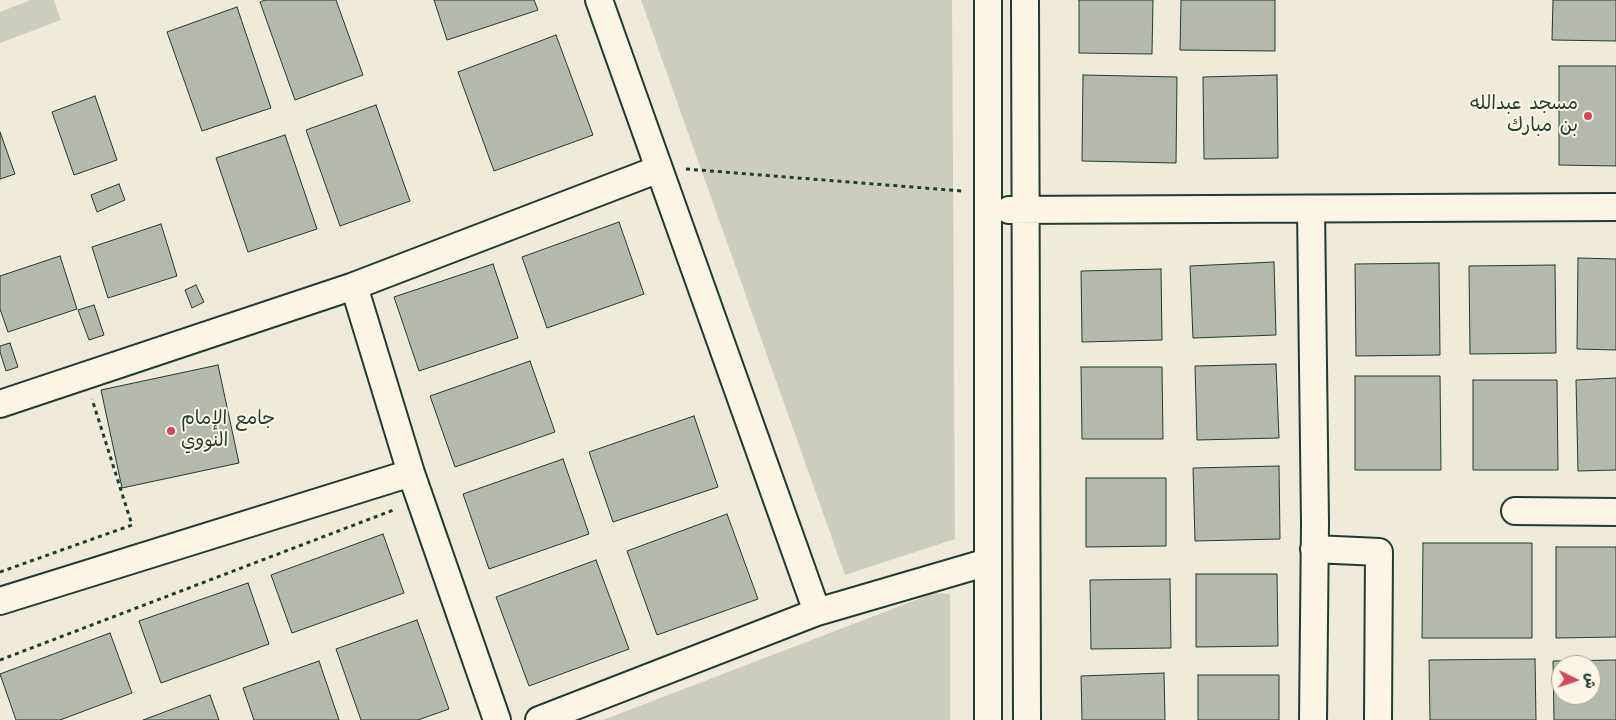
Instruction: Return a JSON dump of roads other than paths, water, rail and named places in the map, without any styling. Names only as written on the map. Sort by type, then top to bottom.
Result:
[{"type":"street","points":[[599,0],[817,612]]},
{"type":"street","points":[[988,0],[988,720]]},
{"type":"street","points":[[1025,0],[1027,720]]},
{"type":"street","points":[[0,404],[354,286],[659,169]]},
{"type":"street","points":[[988,210],[1616,207]]},
{"type":"street","points":[[1311,209],[1314,549],[1313,720]]},
{"type":"street","points":[[354,286],[411,473],[497,720]]},
{"type":"street","points":[[0,601],[411,473]]},
{"type":"street","points":[[1515,511],[1616,512]]},
{"type":"street","points":[[1314,549],[1379,552],[1378,720]]},
{"type":"street","points":[[539,720],[817,612],[988,562]]},
{"type":"place","name":"مسجد عبدالله بن مبارك","points":[[1588,116]]},
{"type":"place","name":"جامع الإمام النووي","points":[[171,431]]}]
